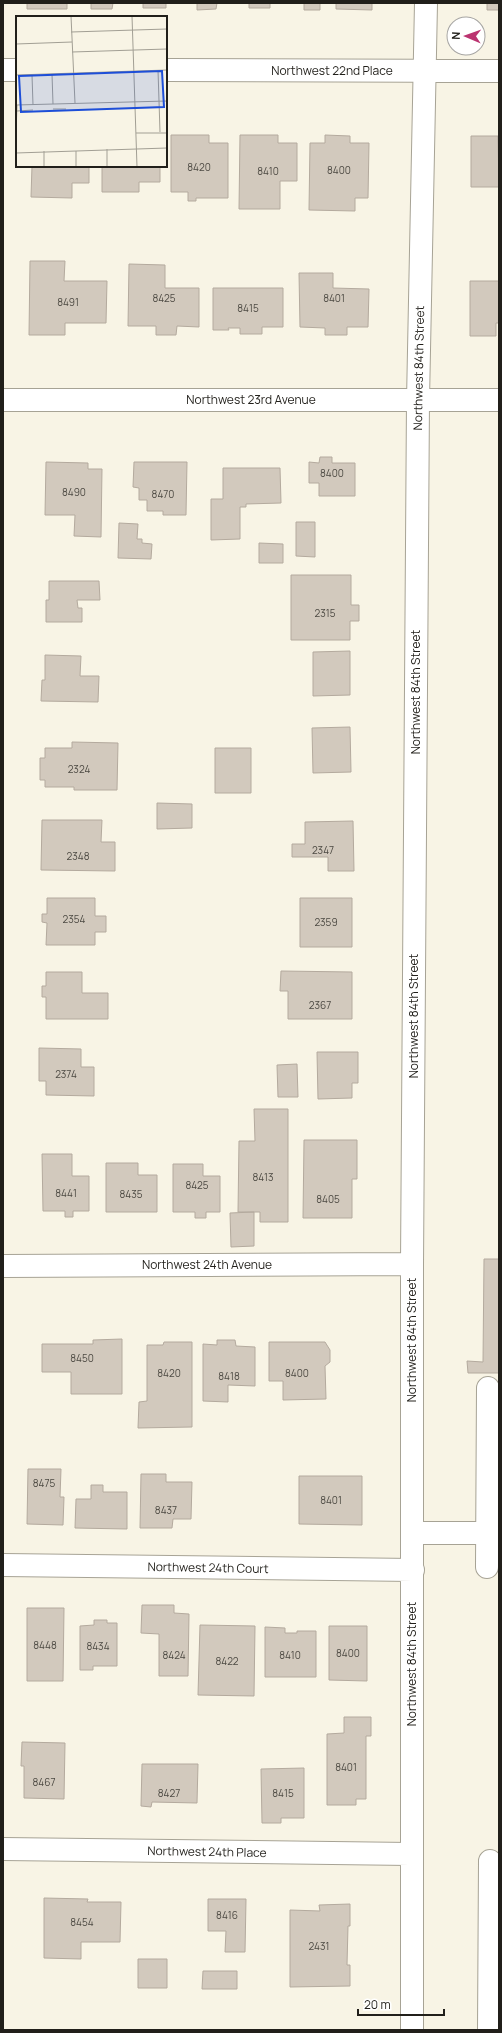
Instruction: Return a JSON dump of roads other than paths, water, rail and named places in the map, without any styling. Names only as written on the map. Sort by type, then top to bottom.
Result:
[{"type":"street","name":"Northwest 84th Street","points":[[412,2030],[410,1854],[413,1570],[412,1264],[418,400],[426,71],[426,3]]},
{"type":"street","points":[[3,70],[16,70]]},
{"type":"street","name":"Northwest 22nd Place","points":[[167,70],[499,71]]},
{"type":"street","name":"Northwest 23rd Avenue","points":[[3,400],[499,400]]},
{"type":"street","name":"Northwest 24th Avenue","points":[[3,1266],[412,1264]]},
{"type":"street","points":[[487,1567],[488,1388]]},
{"type":"street","points":[[413,1533],[487,1533]]},
{"type":"street","name":"Northwest 24th Court","points":[[3,1565],[413,1570]]},
{"type":"street","name":"Northwest 24th Place","points":[[3,1849],[410,1854]]},
{"type":"street","points":[[489,2030],[490,1861]]}]
